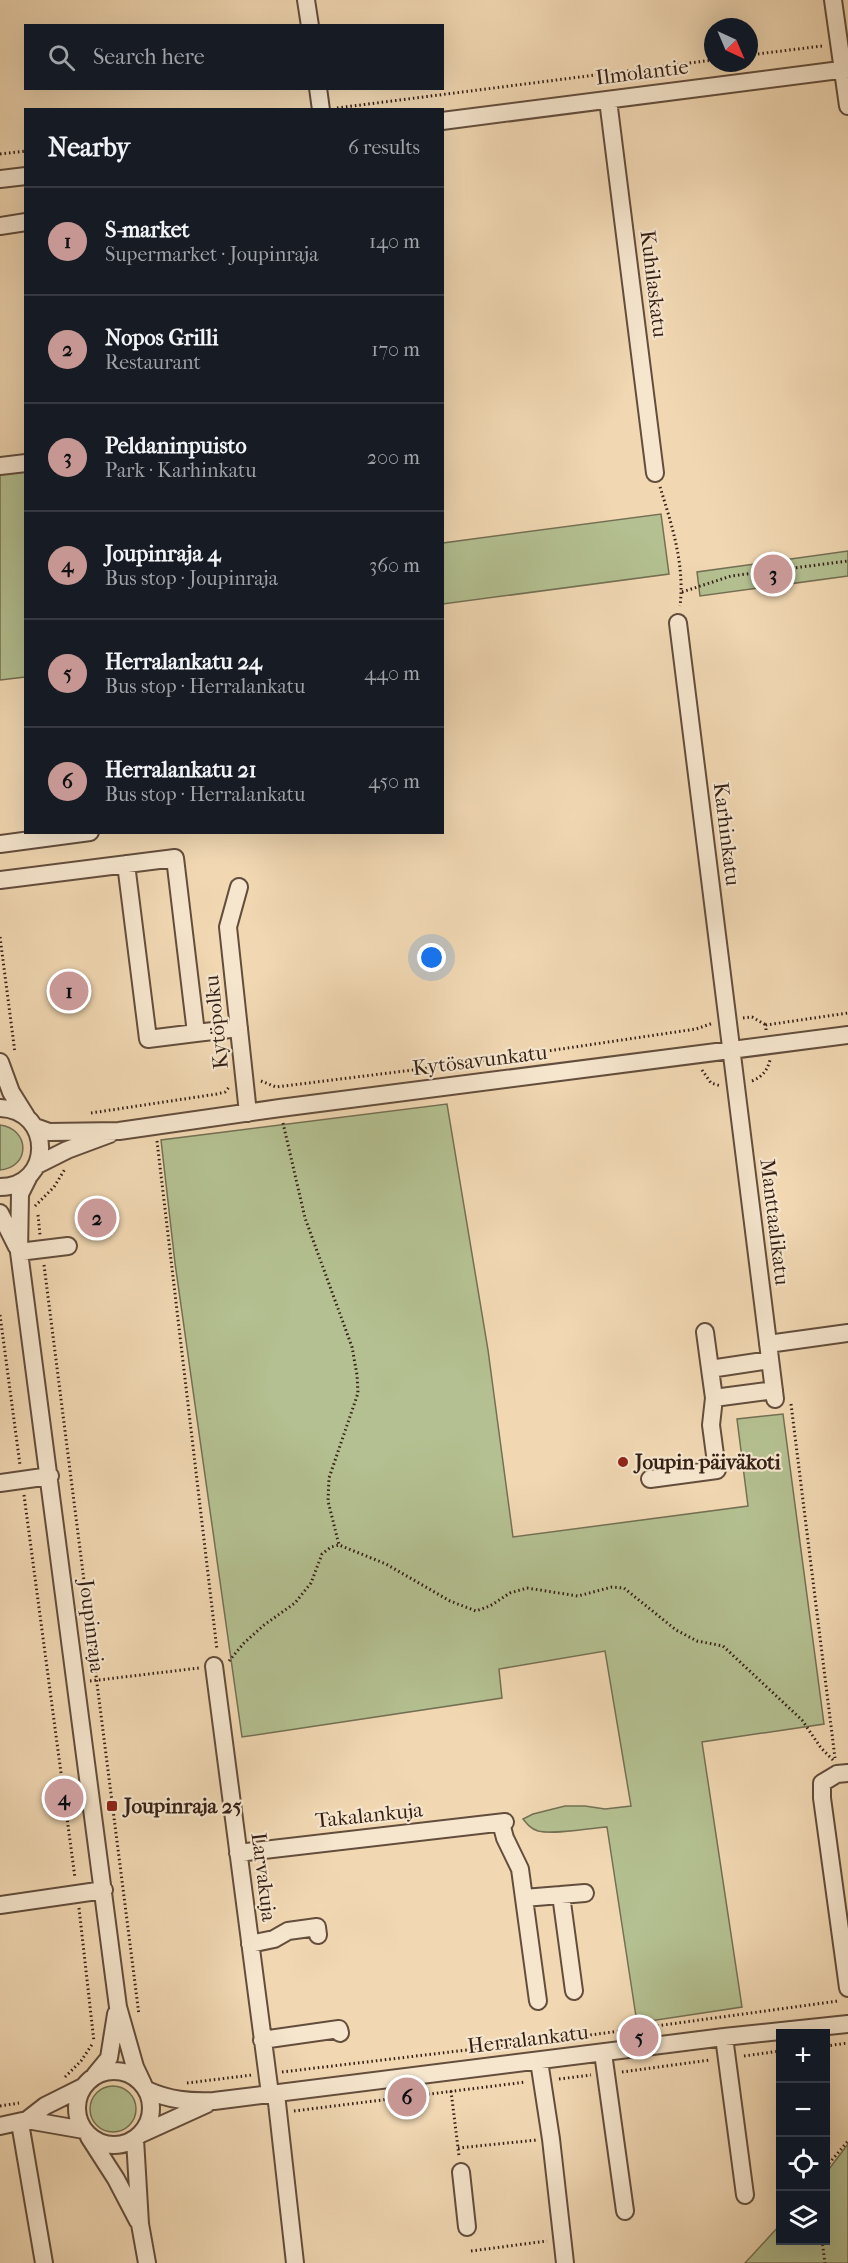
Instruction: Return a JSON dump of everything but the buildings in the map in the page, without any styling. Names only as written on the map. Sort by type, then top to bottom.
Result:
[{"type":"street","points":[[306,0],[310,24]]},
{"type":"street","points":[[833,0],[839,44],[846,69],[848,106]]},
{"type":"street","name":"Ilmolantie","points":[[444,121],[846,69]]},
{"type":"street","points":[[318,90],[321,108]]},
{"type":"street","name":"Kuhilaskatu","points":[[608,100],[655,473]]},
{"type":"street","points":[[0,179],[24,176]]},
{"type":"street","points":[[0,225],[24,222]]},
{"type":"street","points":[[0,466],[24,464]]},
{"type":"street","name":"Karhinkatu","points":[[678,623],[731,1050]]},
{"type":"street","points":[[0,844],[75,834]]},
{"type":"street","points":[[0,880],[175,858],[196,1033]]},
{"type":"street","points":[[126,864],[148,1039],[239,1028]]},
{"type":"street","name":"Kytöpolku","points":[[239,887],[228,927],[248,1113]]},
{"type":"street","name":"Kytösavunkatu","points":[[0,1108],[19,1112],[32,1123],[49,1132],[119,1131],[848,1035]]},
{"type":"street","name":"Manttaalikatu","points":[[731,1050],[769,1352],[780,1397]]},
{"type":"street","points":[[0,1062],[11,1092],[32,1123]]},
{"type":"street","name":"Joupinraja","points":[[32,1123],[40,1140],[41,1153],[20,1194],[19,1252],[118,2007],[135,2067],[145,2087]]},
{"type":"street","name":"Kytösavunkatu","points":[[0,1187],[18,1184],[32,1172],[67,1150],[119,1131]]},
{"type":"street","name":"Joupinraja","points":[[0,1213],[19,1252]]},
{"type":"street","points":[[19,1252],[68,1246]]},
{"type":"street","points":[[651,1479],[717,1470],[711,1425],[714,1398],[705,1332]]},
{"type":"street","points":[[710,1369],[848,1333]]},
{"type":"street","points":[[714,1398],[780,1397]]},
{"type":"street","points":[[0,1483],[50,1476]]},
{"type":"street","name":"Larvakuja","points":[[220,1665],[238,1852],[267,2073],[279,2113],[295,2263]]},
{"type":"street","points":[[842,1767],[837,1774],[822,1783],[822,1798],[844,1995]]},
{"type":"street","name":"Takalankuja","points":[[238,1852],[503,1822],[505,1838],[520,1869],[524,1898]]},
{"type":"street","points":[[0,1905],[104,1890]]},
{"type":"street","points":[[538,2001],[524,1898],[585,1893]]},
{"type":"street","points":[[561,1895],[574,1991]]},
{"type":"street","points":[[250,1944],[274,1939],[288,1930],[317,1927],[318,1935]]},
{"type":"street","name":"Joupinraja","points":[[89,2081],[109,2058],[118,2007]]},
{"type":"street","name":"Herralankatu","points":[[145,2087],[164,2098],[186,2102],[214,2101],[724,2037],[848,2024]]},
{"type":"street","points":[[262,2040],[339,2029],[340,2033]]},
{"type":"street","points":[[724,2037],[745,2195]]},
{"type":"street","points":[[603,2053],[625,2211]]},
{"type":"street","points":[[539,2061],[551,2139],[565,2263]]},
{"type":"street","points":[[24,2122],[45,2106],[89,2081],[115,2070],[126,2072],[145,2087],[151,2109],[150,2118],[137,2137],[135,2173],[140,2195],[140,2224],[147,2263]]},
{"type":"street","points":[[89,2081],[78,2097],[76,2108],[78,2120],[116,2179],[140,2224]]},
{"type":"street","name":"Herralankatu","points":[[137,2137],[214,2101]]},
{"type":"street","points":[[0,2126],[24,2122],[86,2132],[105,2144],[115,2145],[137,2137]]},
{"type":"street","points":[[24,2122],[44,2263]]},
{"type":"street","points":[[461,2172],[467,2227]]},
{"type":"path","points":[[758,55],[839,44]]},
{"type":"path","points":[[342,108],[704,61]]},
{"type":"path","points":[[0,154],[24,151]]},
{"type":"path","points":[[655,473],[674,529],[682,592],[678,623]]},
{"type":"path","points":[[682,592],[731,576],[848,561]]},
{"type":"path","points":[[86,1114],[217,1094],[225,1092],[233,1082],[257,1079],[276,1087],[453,1065],[696,1029],[727,1019],[752,1017],[766,1025],[848,1014]]},
{"type":"path","points":[[749,1083],[760,1078],[771,1058],[766,1025]]},
{"type":"path","points":[[276,1087],[292,1170],[305,1218],[352,1347],[357,1375],[358,1393],[329,1478],[328,1501],[339,1545]]},
{"type":"path","points":[[155,1126],[220,1665]]},
{"type":"path","points":[[36,1205],[139,2018]]},
{"type":"path","points":[[0,1315],[77,1894],[94,2042],[81,2061],[61,2081]]},
{"type":"path","points":[[780,1397],[842,1767]]},
{"type":"path","points":[[96,1680],[220,1665],[264,1625],[296,1603],[311,1583],[322,1554],[331,1547],[339,1545],[386,1564],[450,1601],[476,1611],[490,1606],[510,1593],[527,1588],[578,1596],[612,1587],[624,1588],[676,1630],[697,1641],[723,1646],[802,1720],[821,1748],[842,1767]]},
{"type":"path","points":[[179,2084],[576,2037],[844,1995]]},
{"type":"path","points":[[94,2042],[112,2040]]},
{"type":"path","points":[[830,2045],[848,2043]]},
{"type":"path","points":[[279,2113],[776,2052]]},
{"type":"path","points":[[449,2072],[461,2172]]},
{"type":"path","points":[[0,2106],[23,2103]]},
{"type":"path","points":[[458,2148],[551,2139]]},
{"type":"path","points":[[830,2161],[848,2141]]},
{"type":"path","points":[[471,2251],[562,2239]]},
{"type":"path","points":[[823,2245],[825,2263]]},
{"type":"green space","points":[[24,470],[24,677],[0,680],[0,473]]},
{"type":"green space","points":[[661,514],[669,574],[444,604],[444,543]]},
{"type":"green space","points":[[848,551],[848,576],[700,596],[697,572]]},
{"type":"green space","points":[[447,1104],[488,1350],[513,1537],[748,1506],[737,1419],[783,1414],[824,1724],[702,1742],[742,2007],[637,2023],[607,1827],[545,1832],[533,1829],[523,1819],[533,1814],[565,1806],[605,1809],[631,1806],[605,1651],[499,1669],[502,1698],[242,1737],[175,1263],[161,1140]]},
{"type":"green space","points":[[0,1125],[17,1133],[23,1148],[22,1155],[17,1162],[0,1170]]},
{"type":"green space","points":[[113,2086],[129,2093],[136,2109],[129,2125],[113,2132],[97,2125],[90,2109],[97,2093]]},
{"type":"green space","points":[[848,2144],[848,2263],[745,2263],[776,2229],[776,2245],[830,2245],[830,2168]]},
{"type":"place","name":"Peldaninpuisto","points":[[773,574]]},
{"type":"place","name":"S-market","points":[[69,991]]},
{"type":"place","name":"Nopos Grilli","points":[[97,1218]]},
{"type":"place","name":"Joupin päiväkoti","points":[[623,1462]]},
{"type":"place","name":"Joupinraja 4","points":[[64,1798]]},
{"type":"place","name":"Joupinraja 25","points":[[112,1806]]},
{"type":"place","name":"Herralankatu 24","points":[[639,2037]]},
{"type":"place","name":"Herralankatu 21","points":[[407,2097]]}]
